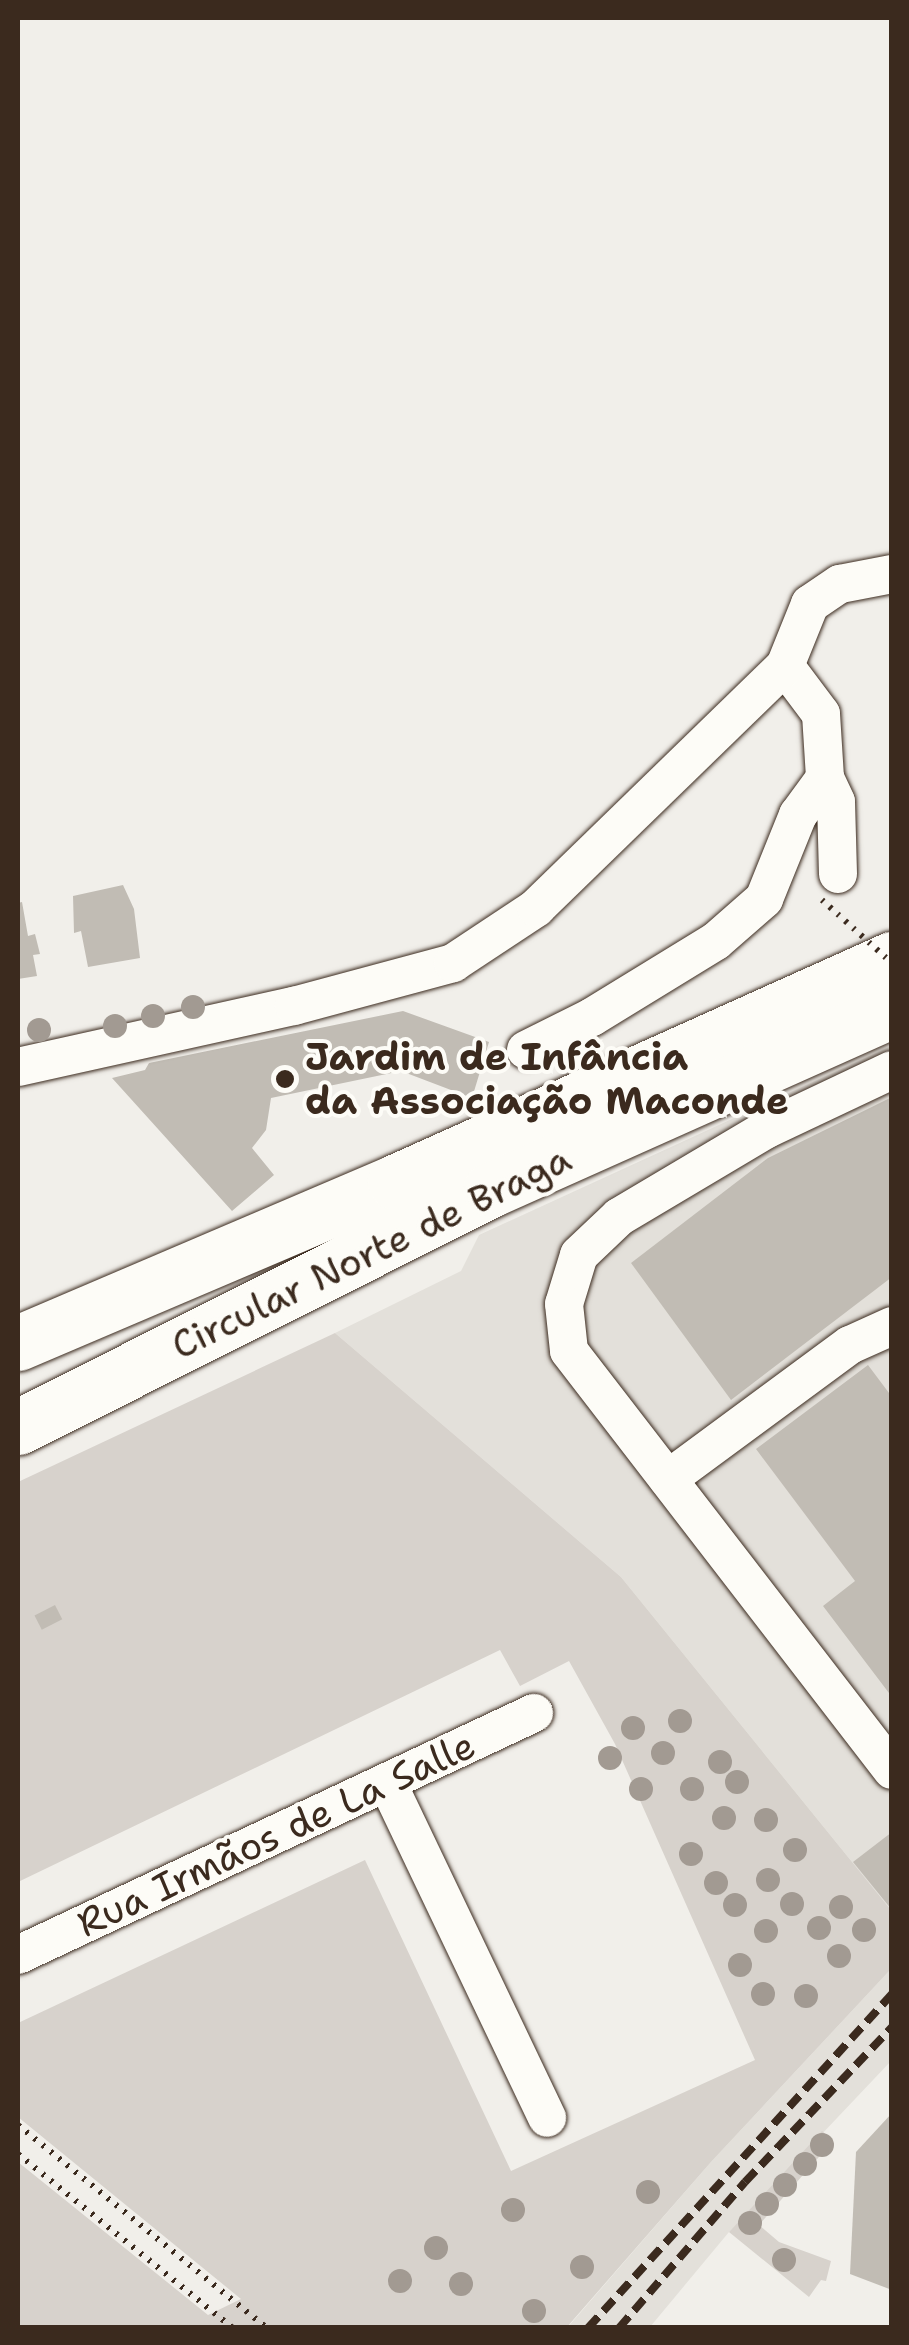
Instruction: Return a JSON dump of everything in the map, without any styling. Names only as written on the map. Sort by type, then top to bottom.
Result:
[{"type":"highway","name":"Circular Norte de Braga","points":[[18,1343],[394,1182],[892,961]]},
{"type":"highway","name":"Circular Norte de Braga","points":[[18,1426],[490,1190],[892,1010]]},
{"type":"street","points":[[18,1067],[294,1006],[453,963],[536,908],[784,666],[810,604],[840,584],[892,574]]},
{"type":"street","points":[[784,666],[821,714],[825,778],[836,802],[830,887]]},
{"type":"street","points":[[526,1050],[592,1017],[716,941],[764,899],[798,814],[825,778]]},
{"type":"street","points":[[892,1070],[767,1129],[619,1217],[579,1255],[564,1304],[570,1350],[892,1770]]},
{"type":"street","points":[[668,1479],[850,1346],[892,1326]]},
{"type":"street","name":"Rua Irmãos de La Salle","points":[[18,1954],[534,1713]]},
{"type":"street","points":[[387,1782],[547,2118]]},
{"type":"path","points":[[830,887],[892,961]]},
{"type":"path","points":[[18,2125],[268,2328]]},
{"type":"path","points":[[18,2154],[232,2328]]},
{"type":"shaded area","points":[[891,1046],[891,1910],[621,1577],[335,1333],[461,1271],[479,1235]]},
{"type":"shaded area","points":[[335,1333],[621,1577],[891,1910],[891,1969],[711,2162],[567,2327],[18,2327],[18,2162],[208,2315],[241,2299],[18,2117],[18,2023],[365,1860],[511,2171],[755,2060],[615,1744],[569,1661],[520,1686],[500,1650],[18,1882],[18,1482]]},
{"type":"shaded area","points":[[891,1969],[891,2061],[729,2232],[650,2327],[567,2328],[711,2162]]},
{"type":"shaded area","points":[[822,2131],[833,2141],[759,2225],[779,2242],[831,2261],[826,2281],[821,2280],[809,2297],[729,2232]]},
{"type":"building","points":[[123,885],[134,909],[140,958],[88,967],[81,931],[74,933],[73,896]]},
{"type":"building","points":[[22,902],[28,936],[35,934],[40,954],[33,955],[37,976],[18,979],[18,903]]},
{"type":"building","points":[[403,1011],[489,1042],[472,1098],[401,1071],[271,1098],[266,1130],[252,1148],[274,1175],[232,1211],[112,1078],[145,1070],[149,1063]]},
{"type":"building","points":[[892,1097],[892,1277],[731,1400],[631,1263],[768,1158]]},
{"type":"building","points":[[868,1365],[892,1397],[892,1697],[823,1606],[855,1581],[756,1449]]},
{"type":"building","points":[[55,1605],[62,1619],[42,1630],[35,1615]]},
{"type":"building","points":[[892,1832],[892,1910],[853,1862]]},
{"type":"building","points":[[892,2113],[892,2290],[850,2274],[856,2152]]},
{"type":"railway","points":[[588,2328],[892,1994]]},
{"type":"railway","points":[[619,2328],[745,2182],[892,2027]]},
{"type":"place","name":"Jardim de Infância da Associação Maconde","points":[[285,1079]]}]
